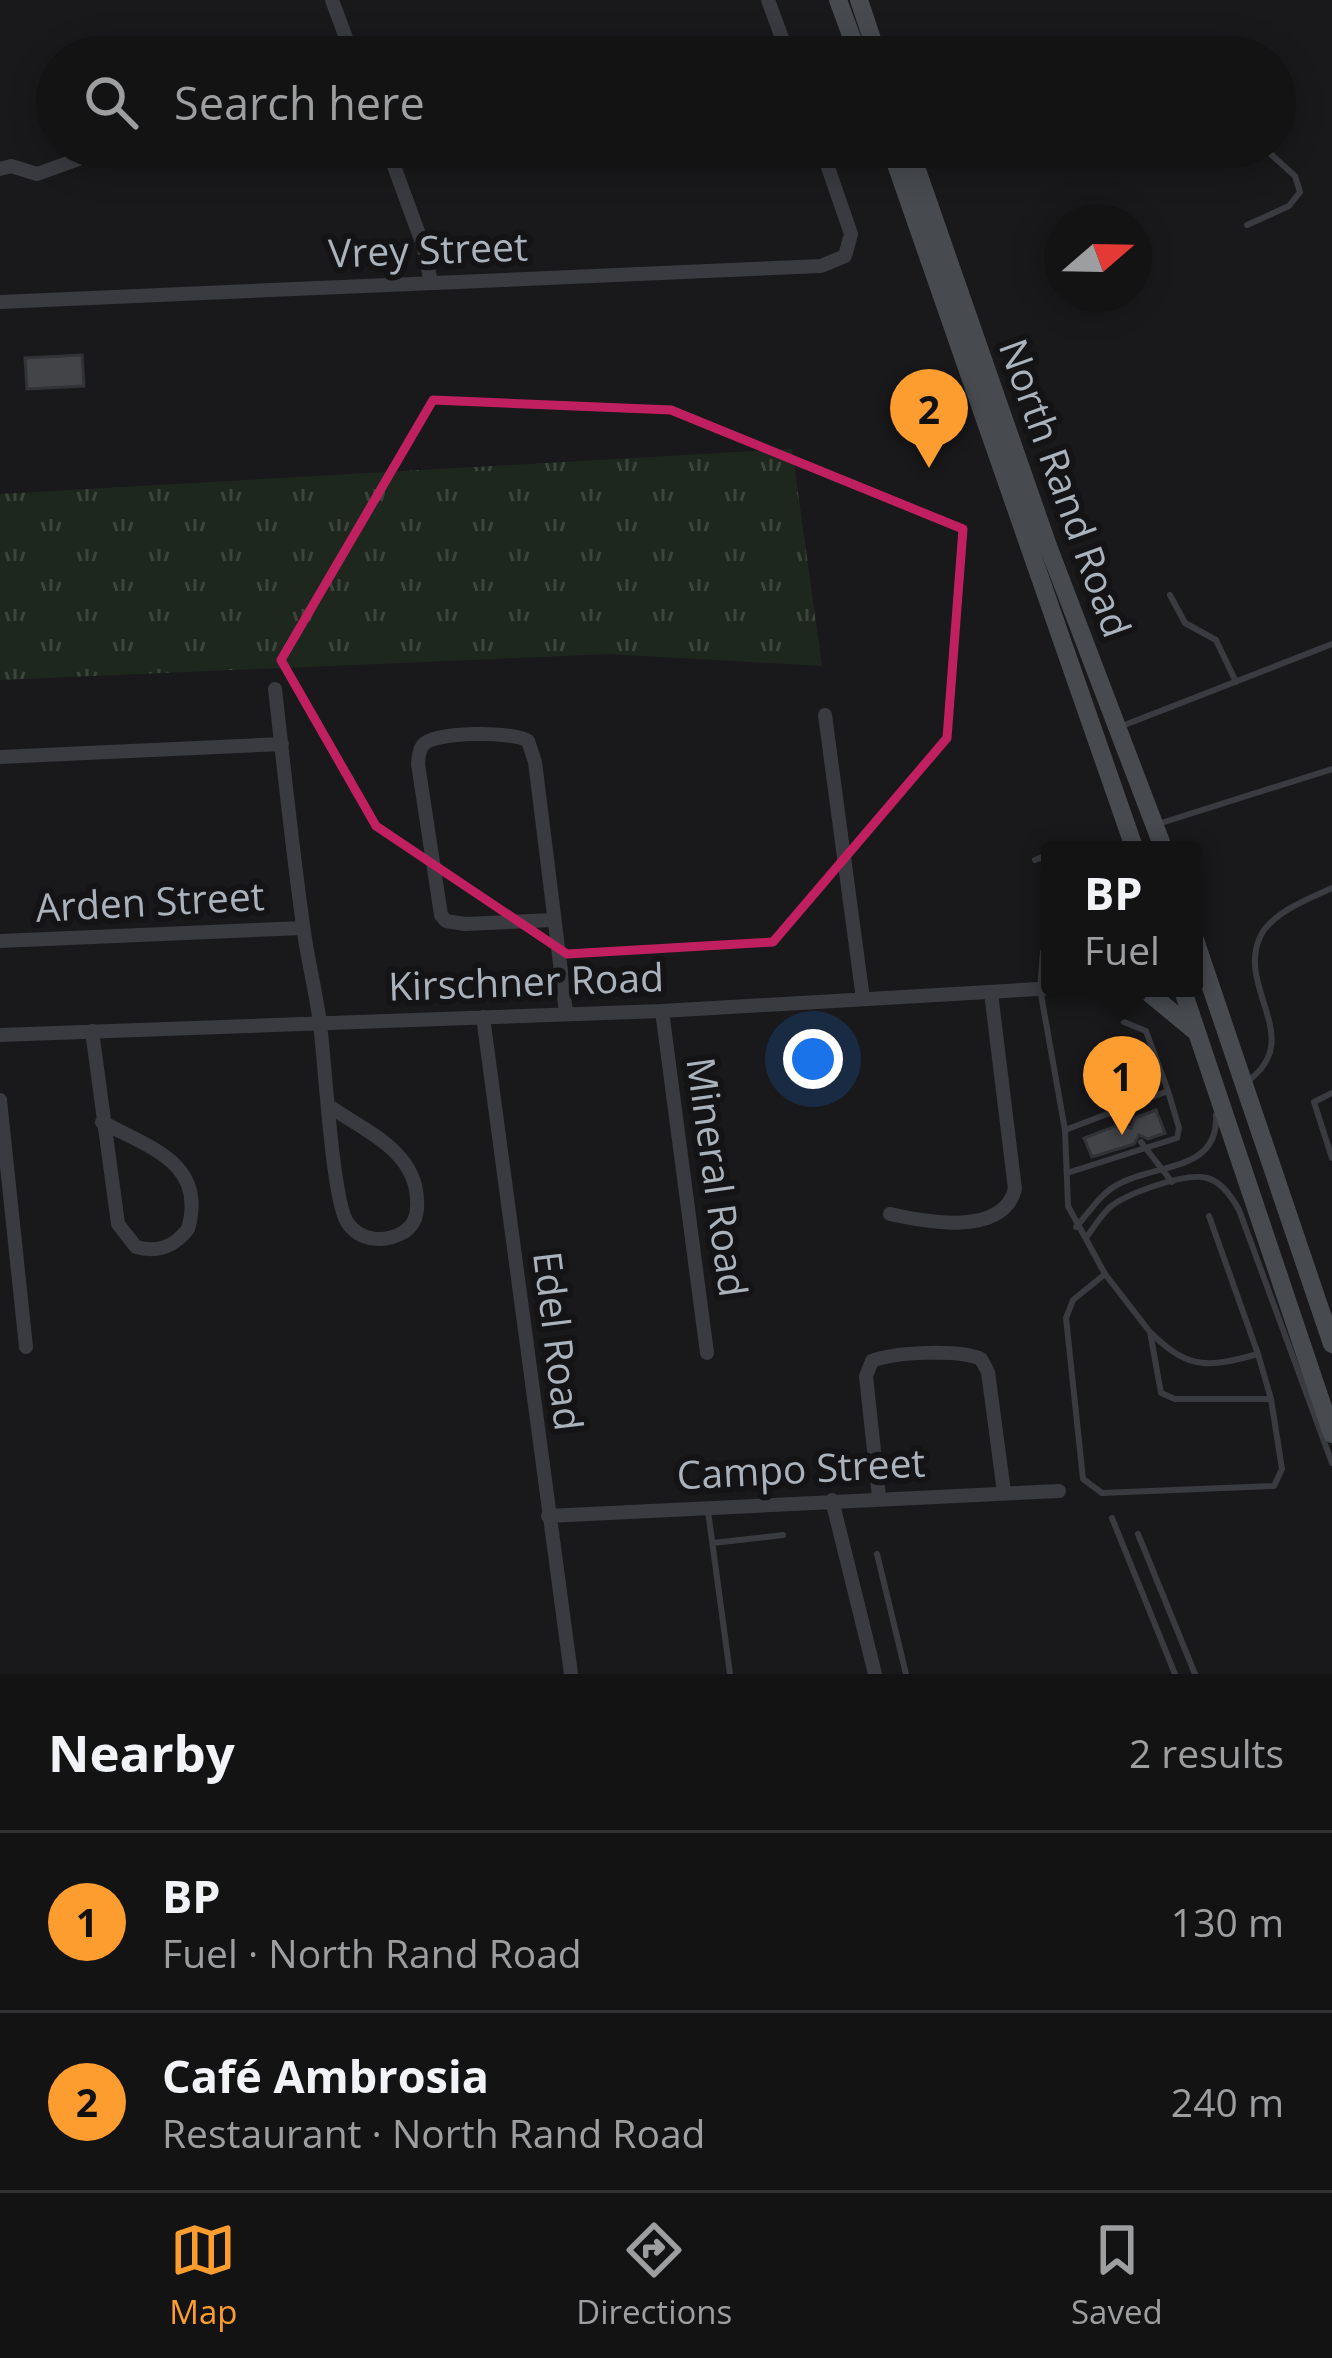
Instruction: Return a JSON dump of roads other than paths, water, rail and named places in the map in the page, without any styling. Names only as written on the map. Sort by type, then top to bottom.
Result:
[{"type":"main road","points":[[838,0],[851,36]]},
{"type":"main road","points":[[859,0],[871,36]]},
{"type":"main road","name":"North Rand Road","points":[[897,168],[1132,841]]},
{"type":"main road","name":"North Rand Road","points":[[917,168],[1048,546],[1160,841]]},
{"type":"main road","points":[[1121,732],[1151,841]]},
{"type":"main road","points":[[1203,963],[1332,1344]]},
{"type":"main road","points":[[1156,997],[1198,1034]]},
{"type":"main road","points":[[1185,997],[1332,1434]]},
{"type":"main road","points":[[1280,1186],[1332,1299]]},
{"type":"street","points":[[332,0],[345,36]]},
{"type":"street","points":[[768,0],[781,36]]},
{"type":"street","points":[[0,169],[10,166],[37,174],[54,168]]},
{"type":"street","points":[[394,168],[424,248],[431,283]]},
{"type":"street","name":"Vrey Street","points":[[2,297],[821,266],[844,256],[850,246],[846,216],[829,168]]},
{"type":"street","name":"Arden Street","points":[[275,689],[303,928],[320,1022],[328,1106],[343,1213],[350,1226],[373,1239],[401,1234],[411,1227],[417,1212],[413,1173],[405,1159],[328,1106]]},
{"type":"street","points":[[825,715],[863,999]]},
{"type":"street","points":[[553,920],[465,924],[446,921],[441,915],[418,764],[427,741],[514,734],[528,741],[535,762],[566,1012]]},
{"type":"street","points":[[0,757],[282,744]]},
{"type":"street","name":"Arden Street","points":[[0,941],[303,928]]},
{"type":"street","name":"Kirschner Road","points":[[0,1035],[662,1011],[1041,989]]},
{"type":"street","points":[[890,1214],[925,1222],[972,1220],[997,1214],[1012,1201],[1015,1190],[991,993]]},
{"type":"street","name":"Mineral Road","points":[[662,1011],[707,1353]]},
{"type":"street","name":"Edel Road","points":[[483,1017],[571,1674]]},
{"type":"street","points":[[92,1031],[102,1122],[118,1224],[136,1247],[158,1250],[169,1246],[188,1229],[192,1197],[188,1181],[169,1159],[102,1122]]},
{"type":"street","points":[[0,1100],[26,1347]]},
{"type":"street","points":[[879,1497],[866,1376],[872,1361],[890,1356],[973,1355],[986,1365],[1004,1492]]},
{"type":"street","name":"Campo Street","points":[[548,1516],[1059,1491]]},
{"type":"street","points":[[832,1500],[875,1674]]},
{"type":"lane","points":[[1247,225],[1289,206],[1300,192],[1295,176],[1286,168]]},
{"type":"lane","points":[[1170,595],[1185,623],[1216,640],[1236,682]]},
{"type":"lane","points":[[1121,732],[1332,644]]},
{"type":"lane","points":[[1154,825],[1332,769]]},
{"type":"lane","points":[[1035,860],[1041,858]]},
{"type":"lane","points":[[1244,1084],[1264,1068],[1272,1044],[1256,964],[1262,934],[1291,909],[1332,888]]},
{"type":"lane","points":[[1048,997],[1065,1130],[1068,1205],[1076,1226],[1105,1274],[1170,1352],[1199,1364],[1216,1365],[1258,1354]]},
{"type":"lane","points":[[1066,1174],[1177,1138],[1179,1128],[1146,1031],[1124,1022]]},
{"type":"lane","points":[[1076,1226],[1114,1186],[1190,1162],[1210,1147],[1217,1129],[1216,1089]]},
{"type":"lane","points":[[1065,1130],[1168,1091]]},
{"type":"lane","points":[[1332,1093],[1314,1102],[1332,1158]]},
{"type":"lane","points":[[1121,1108],[1128,1120]]},
{"type":"lane","points":[[1143,1146],[1172,1182]]},
{"type":"lane","points":[[1085,1240],[1116,1203],[1172,1182],[1207,1178],[1232,1197],[1332,1463]]},
{"type":"lane","points":[[1105,1274],[1073,1300],[1066,1318],[1083,1479],[1095,1492],[1272,1488],[1282,1469],[1271,1399],[1209,1216]]},
{"type":"lane","points":[[1150,1332],[1158,1389],[1167,1397],[1271,1399]]},
{"type":"lane","points":[[708,1506],[730,1674]]},
{"type":"lane","points":[[1112,1518],[1175,1674]]},
{"type":"lane","points":[[1138,1534],[1195,1674]]},
{"type":"lane","points":[[712,1543],[783,1535]]},
{"type":"lane","points":[[878,1554],[906,1674]]},
{"type":"place","name":"Café Ambrosia","points":[[929,468]]},
{"type":"place","name":"BP","points":[[1122,1135]]}]
